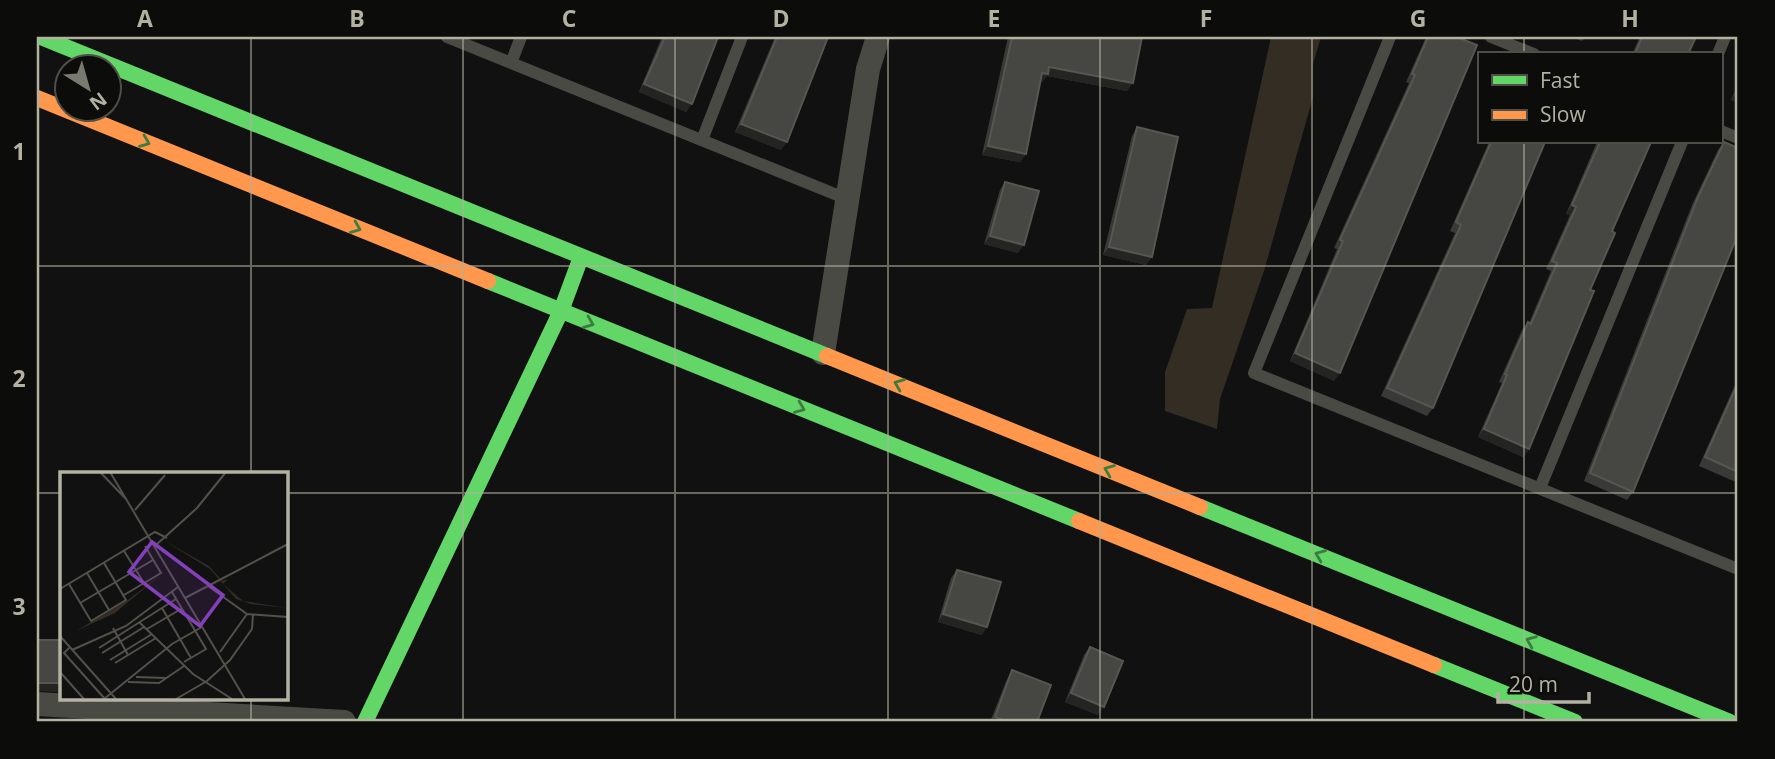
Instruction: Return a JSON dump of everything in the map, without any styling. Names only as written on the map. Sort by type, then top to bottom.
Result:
[{"type":"main road","points":[[41,37],[1730,722]]},
{"type":"main road","points":[[37,98],[1575,722]]},
{"type":"main road","points":[[365,722],[561,312],[581,257]]},
{"type":"street","points":[[823,354],[868,69],[878,37]]},
{"type":"street","points":[[37,704],[344,722]]},
{"type":"lane","points":[[447,37],[846,199]]},
{"type":"lane","points":[[511,63],[521,37]]},
{"type":"lane","points":[[702,140],[742,37]]},
{"type":"lane","points":[[1390,37],[1255,373],[1738,569]]},
{"type":"lane","points":[[1491,37],[1529,52]]},
{"type":"lane","points":[[1540,488],[1681,144]]},
{"type":"shaded area","points":[[1271,37],[1321,37],[1313,64],[1313,97],[1264,271],[1220,399],[1217,429],[1165,411],[1165,372],[1187,309],[1212,308]]},
{"type":"building","points":[[665,37],[718,37],[692,104],[644,84]]},
{"type":"building","points":[[777,37],[828,37],[787,142],[741,124]]},
{"type":"building","points":[[1012,37],[1142,37],[1133,83],[1049,67],[1048,74],[1042,73],[1026,154],[988,146]]},
{"type":"building","points":[[1428,37],[1457,37],[1477,45],[1340,373],[1295,353],[1343,241],[1340,240],[1415,75],[1412,74]]},
{"type":"building","points":[[1642,37],[1696,37],[1689,52],[1636,51]]},
{"type":"building","points":[[1137,127],[1178,137],[1152,257],[1109,247]]},
{"type":"building","points":[[1724,142],[1738,148],[1738,234],[1633,492],[1590,473],[1698,197]]},
{"type":"building","points":[[1490,144],[1544,144],[1433,408],[1387,388],[1461,225],[1456,222]]},
{"type":"building","points":[[1599,144],[1650,144],[1612,231],[1615,233],[1590,290],[1594,291],[1529,449],[1484,429],[1507,375],[1505,374],[1528,322],[1531,324],[1557,263],[1552,261],[1576,207],[1572,205]]},
{"type":"building","points":[[1005,182],[1039,191],[1024,245],[990,236]]},
{"type":"building","points":[[1738,383],[1738,472],[1705,457]]},
{"type":"building","points":[[957,570],[1001,582],[987,627],[943,614]]},
{"type":"building","points":[[37,640],[60,640],[60,683],[37,683]]},
{"type":"building","points":[[1090,647],[1123,661],[1104,707],[1071,693]]},
{"type":"building","points":[[1012,670],[1051,685],[1037,722],[1009,722],[995,717]]},
{"type":"traffic: fast","points":[[41,37],[827,356]]},
{"type":"traffic: fast","points":[[365,722],[561,311],[581,257]]},
{"type":"traffic: fast","points":[[488,281],[1079,521]]},
{"type":"traffic: fast","points":[[1200,507],[1730,722]]},
{"type":"traffic: fast","points":[[1434,665],[1575,722]]},
{"type":"traffic: slow","points":[[37,98],[488,281]]},
{"type":"traffic: slow","points":[[827,356],[1200,507]]},
{"type":"traffic: slow","points":[[1079,521],[1434,665]]}]
